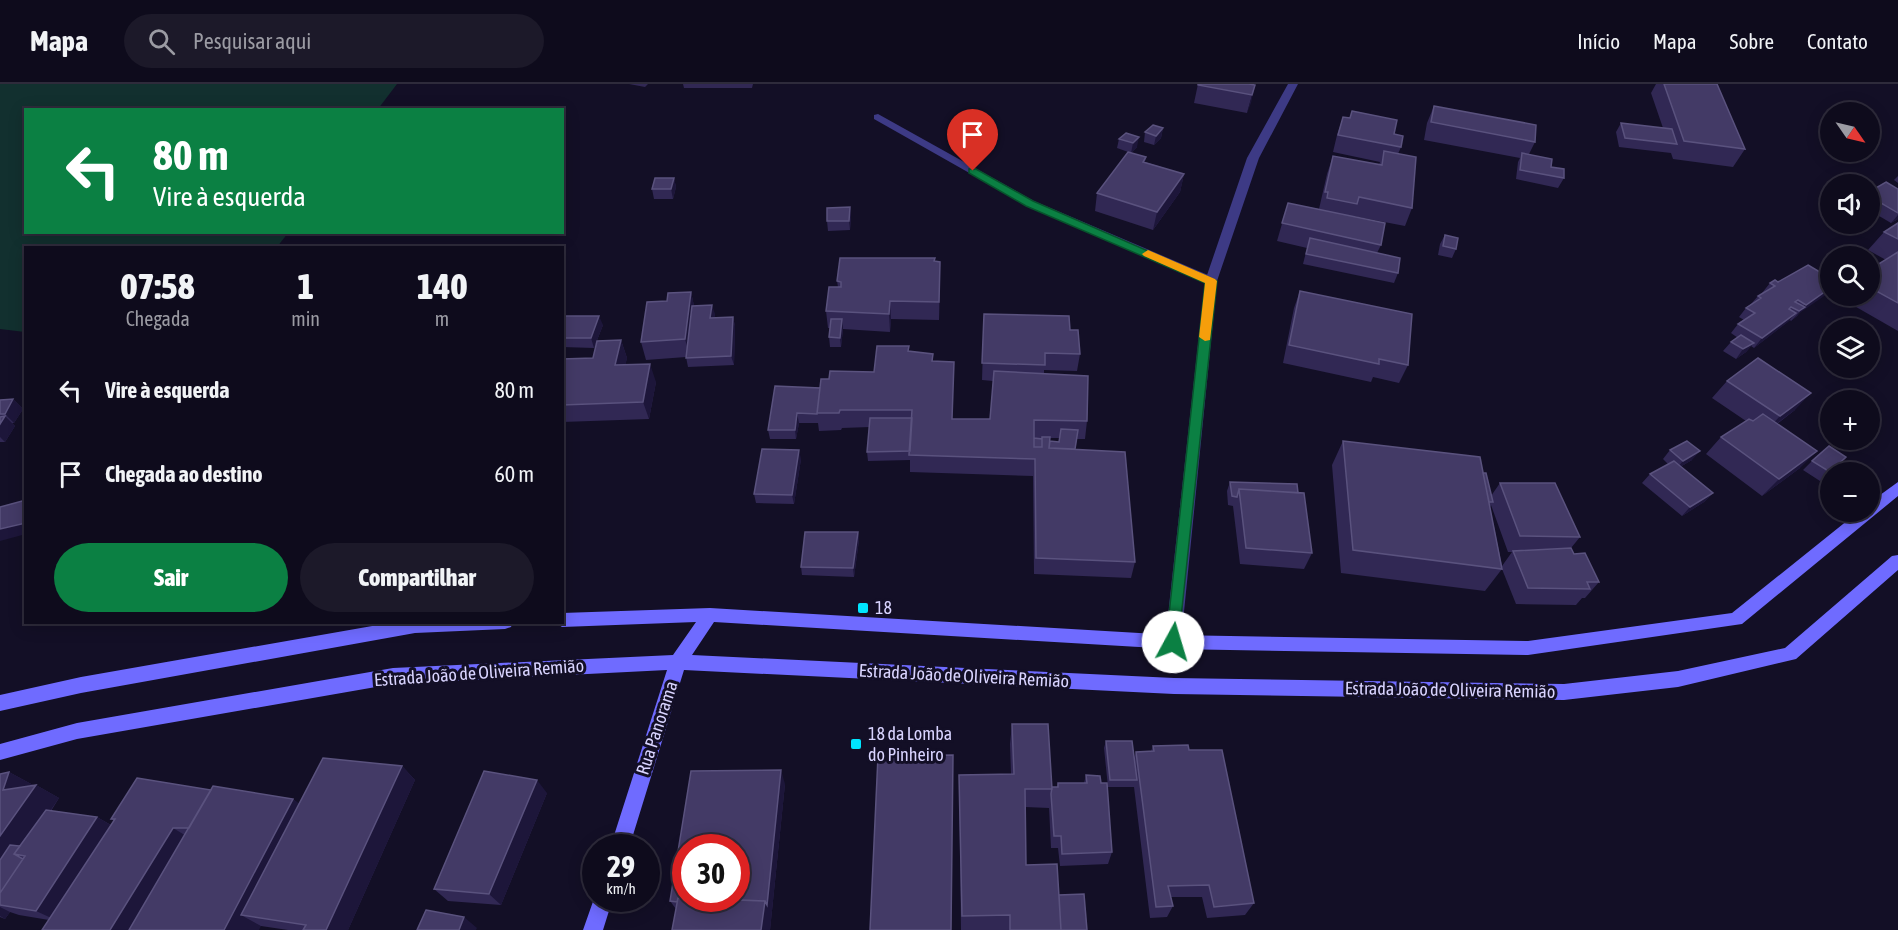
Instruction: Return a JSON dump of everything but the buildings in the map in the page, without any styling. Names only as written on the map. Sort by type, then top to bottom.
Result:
[{"type":"main road","points":[[564,620],[710,615],[1173,642],[1528,648],[1736,619],[1898,488]]},
{"type":"main road","name":"Estrada João de Oliveira Remião","points":[[0,752],[76,731],[393,676],[678,662],[1174,686],[1564,692],[1678,679],[1790,654],[1898,561]]},
{"type":"main road","name":"Rua Panorama","points":[[624,834],[678,662],[710,615]]},
{"type":"main road","points":[[0,703],[81,685],[415,626],[460,624]]},
{"type":"main road","points":[[593,930],[599,912]]},
{"type":"street","points":[[1173,642],[1211,281],[1252,158],[1293,84]]},
{"type":"street","points":[[878,117],[1030,203],[1211,281]]},
{"type":"green space","points":[[0,84],[397,84],[379,108],[24,108],[24,234],[287,234],[278,246],[24,246],[24,332],[0,329]]},
{"type":"slow traffic","points":[[1148,254],[1211,281],[1205,337]]},
{"type":"place","name":"18","points":[[863,608]]},
{"type":"place","name":"18 da Lomba do Pinheiro","points":[[856,744]]},
{"type":"route","points":[[973,171],[1030,203],[1211,281],[1173,642]]}]
